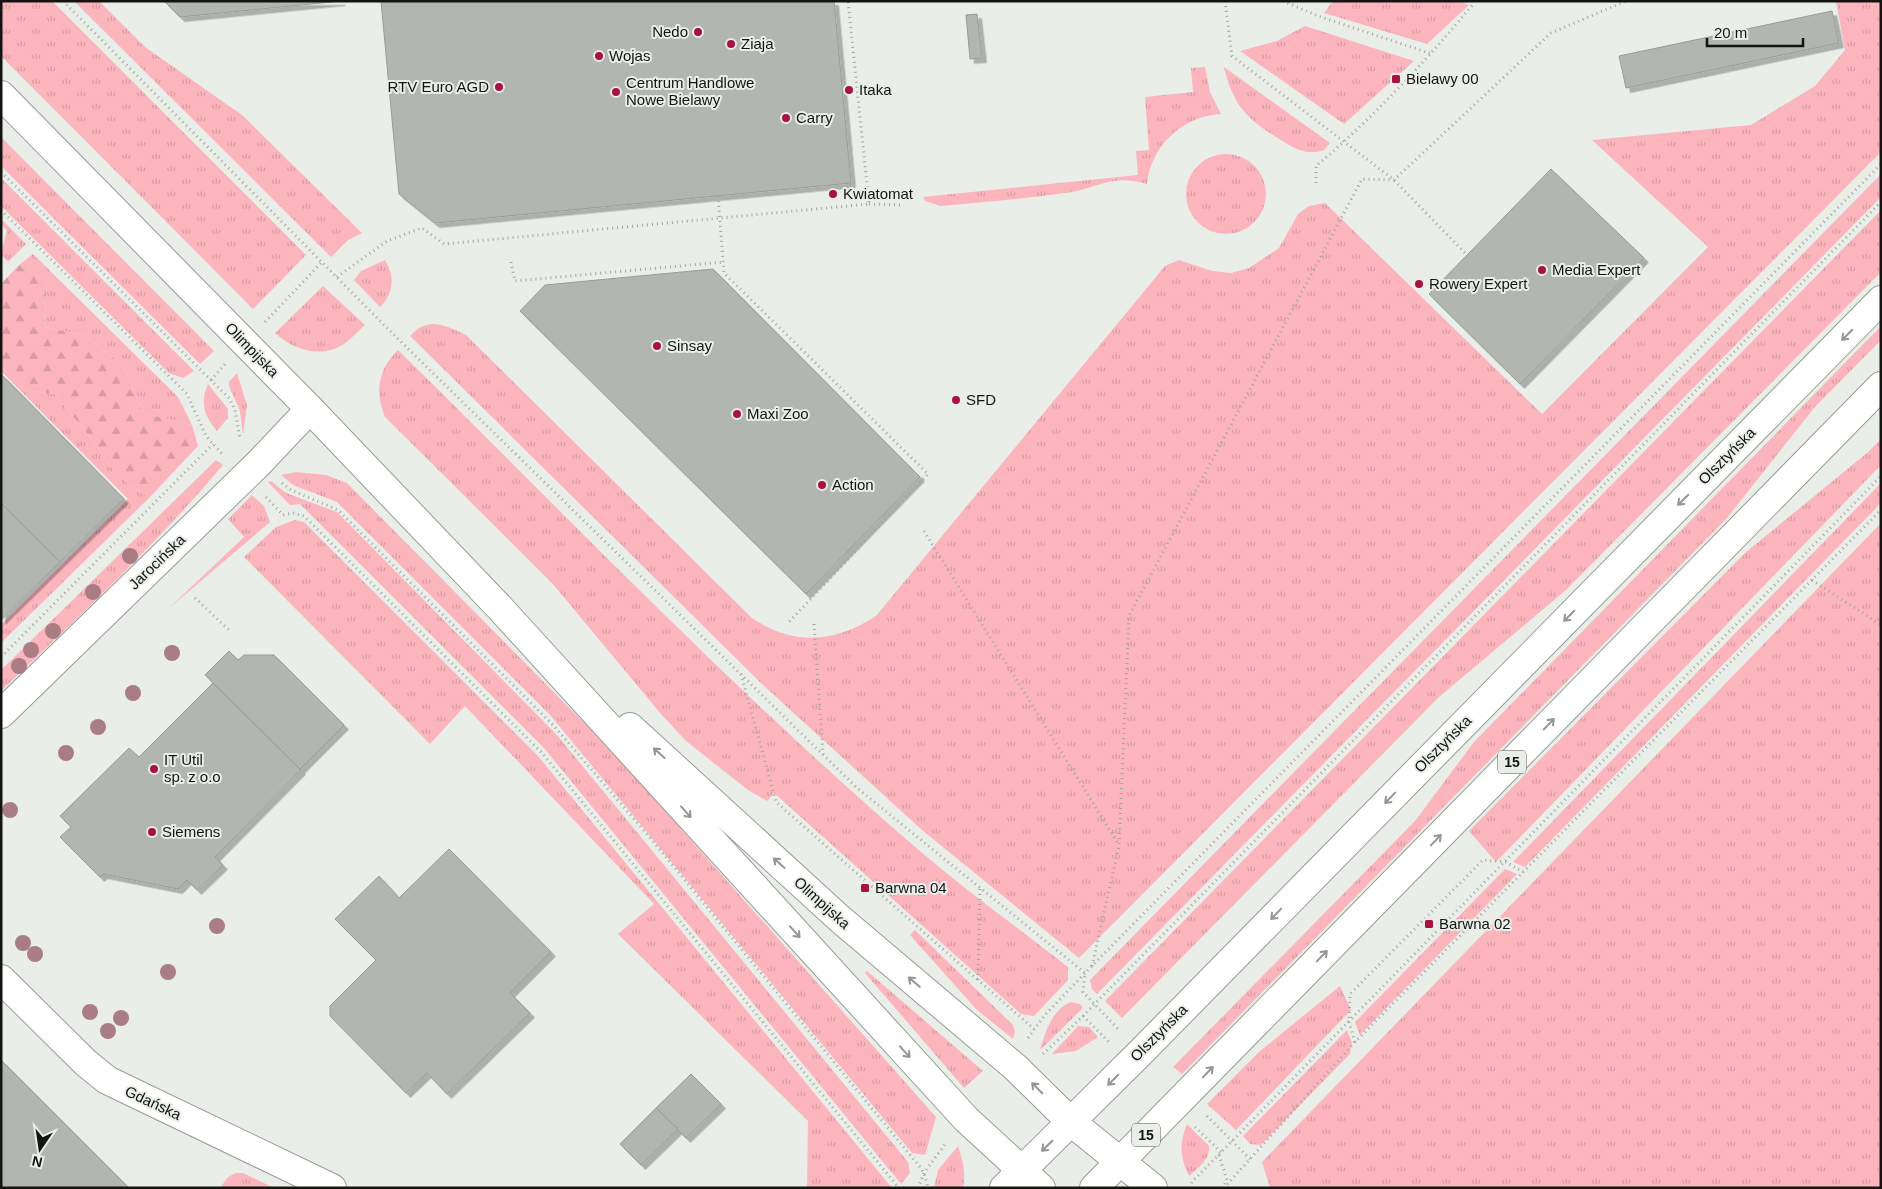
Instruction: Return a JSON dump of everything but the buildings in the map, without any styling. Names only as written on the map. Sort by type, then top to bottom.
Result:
[{"type":"main road","name":"Olimpijska","points":[[1,94],[310,409],[500,608],[1022,1182]]},
{"type":"main road","name":"Olsztyńska","points":[[1022,1182],[1072,1122],[1881,300]]},
{"type":"main road","name":"15","points":[[1094,1188],[1881,386]]},
{"type":"main road","name":"Jarocińska","points":[[1,714],[252,470],[310,409]]},
{"type":"main road","name":"Olimpijska","points":[[500,608],[840,919],[1015,1066],[1072,1122],[1153,1188]]},
{"type":"main road","name":"Gdańska","points":[[1,979],[86,1063],[107,1080],[332,1188]]},
{"type":"path","points":[[63,1],[337,277],[857,788],[1085,973]]},
{"type":"path","points":[[848,1],[869,204]]},
{"type":"path","points":[[1226,1],[1232,56],[1394,180],[1467,256]]},
{"type":"path","points":[[1283,1],[1318,16],[1432,54]]},
{"type":"path","points":[[1092,966],[1120,846],[1129,616],[1362,179],[1394,180],[1551,33],[1626,1]]},
{"type":"path","points":[[1316,184],[1316,166],[1346,142],[1432,54],[1474,2]]},
{"type":"path","points":[[1026,1041],[1045,1015],[1085,973],[1881,164]]},
{"type":"path","points":[[1,172],[229,398],[235,410],[240,441],[252,470],[283,515],[292,513],[304,516],[542,753],[899,1188]]},
{"type":"path","points":[[718,196],[724,272],[928,474],[789,622]]},
{"type":"path","points":[[1043,1054],[1881,202]]},
{"type":"path","points":[[337,277],[387,241],[422,228],[444,244],[869,204],[902,204]]},
{"type":"path","points":[[1,210],[187,394],[206,436],[213,444],[252,470],[291,490],[338,510],[554,726],[652,840],[924,1173],[928,1188]]},
{"type":"path","points":[[511,262],[515,281],[724,262]]},
{"type":"path","points":[[1,657],[213,444]]},
{"type":"path","points":[[1190,1188],[1192,1182],[1881,476]]},
{"type":"path","points":[[1223,1188],[1356,1042],[1881,510]]},
{"type":"path","points":[[924,531],[1120,846]]},
{"type":"path","points":[[1812,580],[1881,625]]},
{"type":"path","points":[[195,598],[230,630]]},
{"type":"path","points":[[814,624],[823,754]]},
{"type":"path","points":[[741,674],[776,802],[1034,1029]]},
{"type":"path","points":[[1356,1042],[1349,1022],[1350,994],[1483,860],[1506,862],[1523,872]]},
{"type":"path","points":[[978,980],[980,888]]},
{"type":"path","points":[[1085,973],[1083,992],[1093,1005],[1142,1052]]},
{"type":"path","points":[[1186,1096],[1250,1159]]},
{"type":"path","points":[[918,1188],[924,1173],[948,1141]]},
{"type":"path","points":[[1219,1155],[1227,1180],[1223,1188]]},
{"type":"green space","points":[[1,1],[52,1],[306,255],[253,309],[1,56]]},
{"type":"green space","points":[[74,1],[99,1],[145,47],[242,115],[362,233],[348,240],[331,257]]},
{"type":"green space","points":[[1333,1],[1459,1],[1469,5],[1427,44],[1324,13]]},
{"type":"green space","points":[[1836,1],[1881,1],[1881,152],[1079,958],[922,830],[764,686],[410,336],[423,326],[430,324],[450,328],[466,335],[752,618],[767,627],[798,637],[830,636],[845,632],[876,616],[1165,266],[1179,260],[1212,271],[1231,273],[1249,268],[1279,248],[1298,214],[1309,206],[1325,203],[1542,414],[1708,247],[1592,140],[1751,125],[1815,86],[1845,50]]},
{"type":"green space","points":[[1305,26],[1414,61],[1344,124],[1240,51],[1277,41]]},
{"type":"green space","points":[[1205,67],[1210,92],[1221,114],[1194,120],[1171,135],[1155,157],[1147,184],[1124,180],[1114,181],[1065,193],[941,206],[925,201],[923,197],[1138,175],[1136,151],[1149,150],[1145,97],[1193,92],[1191,68]]},
{"type":"green space","points":[[1224,67],[1330,143],[1324,150],[1318,152],[1301,151],[1259,126],[1237,102]]},
{"type":"green space","points":[[1,137],[214,351],[200,364],[1,166]]},
{"type":"green space","points":[[1218,154],[1234,154],[1248,161],[1259,172],[1266,186],[1266,202],[1263,209],[1248,227],[1234,234],[1218,234],[1204,227],[1193,216],[1186,202],[1186,186],[1193,172],[1204,161]]},
{"type":"green space","points":[[1881,174],[1881,197],[1097,994],[1092,989],[1090,980]]},
{"type":"green space","points":[[1,178],[194,371],[183,378],[169,373],[1,206]]},
{"type":"green space","points":[[1881,210],[1881,272],[1566,590],[1439,697],[1122,1018],[1105,1001]]},
{"type":"green space","points":[[1,219],[26,244],[8,262],[1,254],[7,230],[1,225]]},
{"type":"green space","points":[[33,254],[178,397],[192,425],[143,413],[123,365],[85,336],[44,327],[47,282],[19,265]]},
{"type":"green space","points":[[385,260],[392,279],[392,285],[385,302],[380,307],[354,280],[361,271]]},
{"type":"green space","points":[[19,265],[47,282],[44,327],[85,336],[123,365],[143,413],[192,425],[198,446],[149,498],[116,474],[93,441],[55,394],[25,390],[1,367],[1,284]]},
{"type":"green space","points":[[323,286],[365,325],[344,344],[335,349],[317,352],[290,344],[275,333]]},
{"type":"green space","points":[[1881,326],[1881,340],[1814,408],[1727,518],[1182,1074],[1173,1067],[1415,821],[1474,742]]},
{"type":"green space","points":[[398,350],[658,608],[790,735],[927,857],[1068,967],[1068,980],[1034,1016],[1021,1014],[774,793],[767,801],[748,790],[686,741],[661,714],[552,583],[385,417],[380,398],[380,380],[386,364]]},
{"type":"green space","points":[[1,367],[25,390],[55,394],[93,441],[116,474],[149,498],[1,643],[1,625],[128,499],[1,371]]},
{"type":"green space","points":[[237,373],[247,405],[243,434],[240,411],[229,386],[229,382]]},
{"type":"green space","points":[[208,384],[228,409],[228,418],[217,431],[206,415],[204,397]]},
{"type":"green space","points":[[1881,439],[1881,465],[1496,862],[1469,831],[1746,552],[1867,453]]},
{"type":"green space","points":[[216,460],[223,465],[197,495],[115,581],[1,691],[1,670]]},
{"type":"green space","points":[[296,472],[326,475],[347,483],[613,752],[936,1117],[925,1155],[912,1153],[550,715],[337,502],[293,485],[281,475]]},
{"type":"green space","points":[[271,481],[286,493],[337,512],[557,735],[908,1162],[910,1173],[901,1184],[544,748],[300,504],[290,505],[268,482]]},
{"type":"green space","points":[[1881,483],[1881,503],[1525,867],[1513,862]]},
{"type":"green space","points":[[252,495],[264,506],[270,522],[167,610],[244,537],[228,519]]},
{"type":"green space","points":[[295,520],[304,522],[538,756],[892,1188],[807,1188],[808,1121],[618,934],[654,904],[465,706],[430,744],[244,557],[276,527]]},
{"type":"green space","points":[[1881,523],[1881,1188],[1270,1188],[1262,1162]]},
{"type":"green space","points":[[1505,869],[1517,874],[1360,1035],[1355,1022]]},
{"type":"green space","points":[[915,930],[1013,1025],[1015,1032],[1013,1039],[976,1009],[910,935]]},
{"type":"green space","points":[[867,971],[983,1071],[964,1088],[865,973]]},
{"type":"green space","points":[[1340,986],[1351,1010],[1236,1130],[1207,1104],[1260,1051]]},
{"type":"green space","points":[[1071,1002],[1080,1004],[1083,1008],[1040,1050],[1050,1022],[1064,1005]]},
{"type":"green space","points":[[1078,1026],[1089,1027],[1098,1037],[1076,1051],[1052,1054]]},
{"type":"green space","points":[[1347,1030],[1352,1043],[1350,1054],[1261,1145],[1250,1144],[1243,1136]]},
{"type":"green space","points":[[1187,1124],[1209,1146],[1206,1159],[1189,1176],[1182,1157],[1182,1144]]},
{"type":"green space","points":[[958,1146],[964,1167],[963,1188],[934,1188],[938,1170]]},
{"type":"green space","points":[[236,1173],[243,1173],[274,1188],[220,1188],[228,1177]]},
{"type":"place","name":"Nedo","points":[[698,32]]},
{"type":"place","name":"Ziaja","points":[[731,44]]},
{"type":"place","name":"Wojas","points":[[599,56]]},
{"type":"place","name":"Bielawy 00","points":[[1396,79]]},
{"type":"place","name":"RTV Euro AGD","points":[[499,87]]},
{"type":"place","name":"Itaka","points":[[849,90]]},
{"type":"place","name":"Centrum Handlowe Nowe Bielawy","points":[[616,92]]},
{"type":"place","name":"Carry","points":[[786,118]]},
{"type":"place","name":"Kwiatomat","points":[[833,194]]},
{"type":"place","name":"Media Expert","points":[[1542,270]]},
{"type":"place","name":"Rowery Expert","points":[[1419,284]]},
{"type":"place","name":"Sinsay","points":[[657,346]]},
{"type":"place","name":"SFD","points":[[956,400]]},
{"type":"place","name":"Maxi Zoo","points":[[737,414]]},
{"type":"place","name":"Action","points":[[822,485]]},
{"type":"place","name":"IT Util sp. z o.o","points":[[154,769]]},
{"type":"place","name":"Siemens","points":[[152,832]]},
{"type":"place","name":"Barwna 04","points":[[865,888]]},
{"type":"place","name":"Barwna 02","points":[[1429,924]]}]
